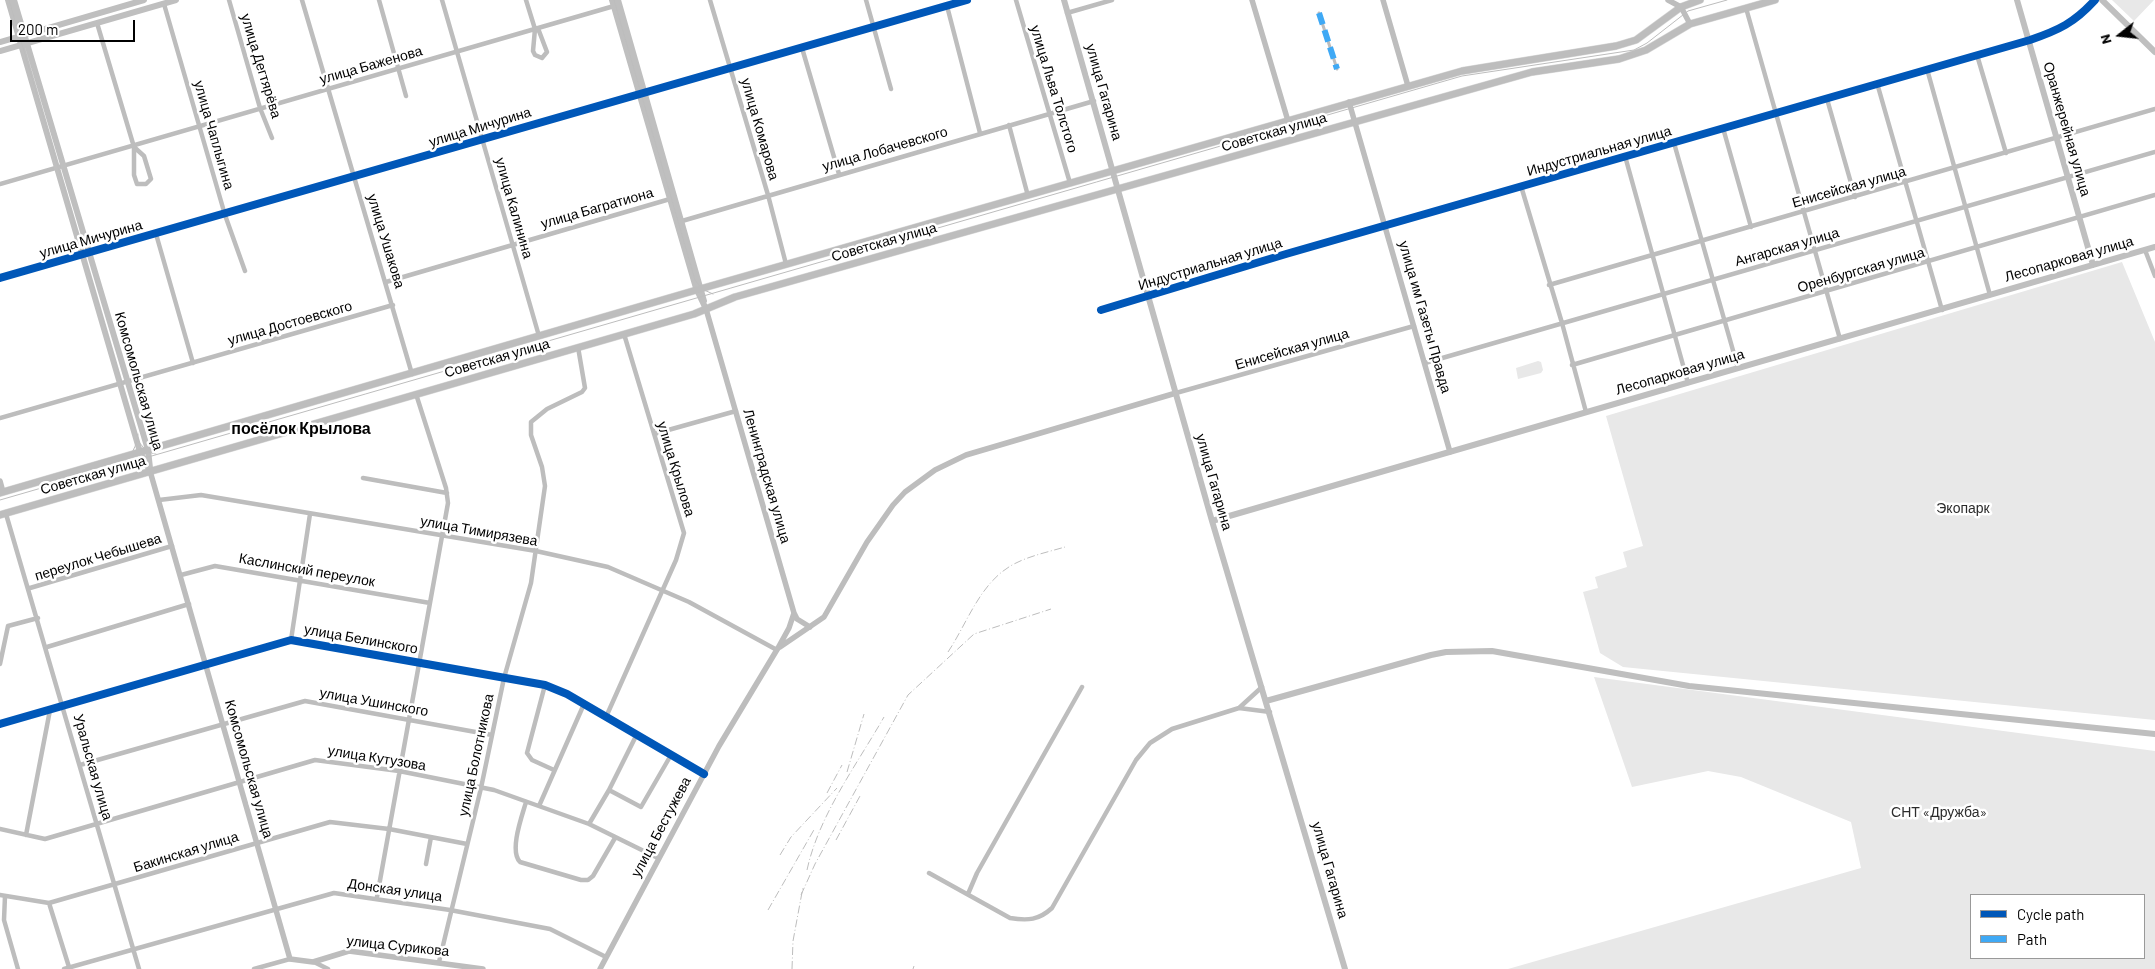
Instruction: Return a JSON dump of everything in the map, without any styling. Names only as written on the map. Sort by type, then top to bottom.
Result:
[{"type":"main road","name":"Комсомольская улица","points":[[8,0],[24,44],[86,255],[120,384],[144,451]]},
{"type":"main road","name":"Комсомольская улица","points":[[14,0],[21,36]]},
{"type":"main road","points":[[0,42],[144,0]]},
{"type":"main road","points":[[0,52],[176,0]]},
{"type":"main road","name":"улица Гагарина","points":[[1064,0],[1212,521],[1345,969]]},
{"type":"main road","name":"Советская улица","points":[[2,493],[699,289],[1468,69],[1616,46],[1636,40],[1681,7],[1700,0]]},
{"type":"main road","name":"Советская улица","points":[[3,515],[624,334],[706,309],[735,297],[1118,188],[1532,72],[1619,59],[1646,50],[1690,24],[1776,0]]},
{"type":"main road","name":"Оранжерейная улица","points":[[2017,0],[2093,265]]},
{"type":"main road","points":[[2102,0],[2155,52]]},
{"type":"main road","name":"Ленинградская улица","points":[[615,2],[682,221],[699,289]]},
{"type":"main road","name":"Ленинградская улица","points":[[642,92],[670,199],[706,309]]},
{"type":"main road","name":"Лесопарковая улица","points":[[1212,521],[2155,247]]},
{"type":"main road","name":"Комсомольская улица","points":[[86,255],[128,382],[150,472]]},
{"type":"main road","points":[[1266,701],[1431,655],[1446,652],[1492,651],[1690,686],[2155,734]]},
{"type":"street","name":"улица Дегтярёва","points":[[229,0],[260,108],[272,138]]},
{"type":"street","name":"улица Ушакова","points":[[302,0],[412,374]]},
{"type":"street","points":[[379,0],[406,96]]},
{"type":"street","name":"улица Калинина","points":[[442,0],[539,336]]},
{"type":"street","points":[[526,0],[535,29],[533,51],[535,55],[542,58],[547,52],[547,48],[539,31],[535,29]]},
{"type":"street","name":"улица Комарова","points":[[710,0],[768,195],[786,264]]},
{"type":"street","points":[[866,0],[891,89]]},
{"type":"street","name":"улица Мичурина","points":[[0,278],[226,215],[642,92],[967,0]]},
{"type":"street","name":"улица Льва Толстого","points":[[1016,0],[1048,114],[1070,183]]},
{"type":"street","points":[[1067,13],[1112,0]]},
{"type":"street","points":[[1252,0],[1288,121]]},
{"type":"street","points":[[1383,0],[1408,86]]},
{"type":"street","points":[[1668,0],[1681,7],[1690,24]]},
{"type":"street","name":"Индустриальная улица","points":[[1101,310],[1624,156],[2030,40],[2062,29],[2079,17],[2095,0]]},
{"type":"street","name":"улица Баженова","points":[[0,184],[535,29],[615,2]]},
{"type":"street","name":"улица Чаплыгина","points":[[164,4],[244,271]]},
{"type":"street","points":[[947,6],[980,133]]},
{"type":"street","points":[[1746,8],[1840,339]]},
{"type":"street","points":[[1319,13],[1337,69]]},
{"type":"street","points":[[97,23],[134,146],[134,175],[137,184],[146,184],[151,179],[144,156],[134,146]]},
{"type":"street","points":[[802,48],[839,174]]},
{"type":"street","points":[[1978,55],[2006,153]]},
{"type":"street","points":[[1927,69],[1990,295]]},
{"type":"street","points":[[1877,83],[1942,310]]},
{"type":"street","points":[[1827,99],[1855,197]]},
{"type":"street","name":"улица Лобачевского","points":[[682,221],[1094,101]]},
{"type":"street","name":"улица им Газеты Правда","points":[[1349,102],[1450,452]]},
{"type":"street","name":"Енисейская улица","points":[[1549,285],[2155,109]]},
{"type":"street","points":[[1009,125],[1028,196]]},
{"type":"street","points":[[1723,128],[1751,227]]},
{"type":"street","points":[[1674,143],[1738,368]]},
{"type":"street","name":"Ангарская улица","points":[[1425,363],[2155,152]]},
{"type":"street","points":[[1624,156],[1650,255],[1688,383]]},
{"type":"street","points":[[1521,186],[1549,285],[1562,323],[1586,412]]},
{"type":"street","name":"Оренбургская улица","points":[[1572,365],[2155,195]]},
{"type":"street","name":"улица Багратиона","points":[[386,282],[670,199]]},
{"type":"street","points":[[156,234],[193,363]]},
{"type":"street","points":[[2145,250],[2155,276]]},
{"type":"street","name":"улица Достоевского","points":[[0,418],[393,305]]},
{"type":"street","name":"Ленинградская улица","points":[[706,309],[794,613]]},
{"type":"street","name":"Енисейская улица","points":[[1176,393],[1414,326]]},
{"type":"street","name":"улица Крылова","points":[[606,717],[620,690],[661,590],[676,560],[684,532],[624,334]]},
{"type":"street","name":"улица Болотникова","points":[[439,962],[450,910],[481,788],[504,678],[531,583],[545,486],[542,467],[531,436],[531,422],[547,409],[582,392],[585,388],[578,347]]},
{"type":"street","points":[[778,649],[824,617],[867,542],[893,505],[917,482],[935,470],[966,456],[1176,393]]},
{"type":"street","points":[[376,897],[410,720],[448,504],[447,493],[416,394]]},
{"type":"street","points":[[654,434],[736,411]]},
{"type":"street","name":"Комсомольская улица","points":[[150,472],[207,663],[290,958]]},
{"type":"street","points":[[363,478],[447,493]]},
{"type":"street","points":[[0,481],[2,493]]},
{"type":"street","name":"улица Тимирязева","points":[[159,500],[201,495],[536,552],[608,567],[689,602],[778,649]]},
{"type":"street","points":[[291,640],[310,514]]},
{"type":"street","name":"Уральская улица","points":[[3,515],[30,588],[132,950],[139,969]]},
{"type":"street","name":"переулок Чебышева","points":[[30,588],[172,546]]},
{"type":"street","name":"Каслинский переулок","points":[[181,575],[215,566],[301,579],[430,603]]},
{"type":"street","points":[[47,648],[189,604]]},
{"type":"street","points":[[794,613],[797,619],[810,626]]},
{"type":"street","points":[[778,649],[789,628],[794,613]]},
{"type":"street","points":[[0,664],[8,626],[38,618]]},
{"type":"street","name":"улица Белинского","points":[[0,724],[291,640],[545,685],[584,704],[704,774]]},
{"type":"street","name":"улица Бестужева","points":[[600,969],[704,774],[778,649]]},
{"type":"street","points":[[545,685],[527,754],[532,760],[554,770]]},
{"type":"street","points":[[968,894],[977,873],[1082,687]]},
{"type":"street","points":[[1239,708],[1262,687]]},
{"type":"street","name":"улица Ушинского","points":[[80,765],[305,701],[492,735]]},
{"type":"street","points":[[539,806],[584,704]]},
{"type":"street","points":[[929,873],[1010,918],[1024,920],[1041,918],[1052,908],[1136,760],[1150,743],[1172,729],[1239,708],[1270,712]]},
{"type":"street","points":[[26,835],[50,710]]},
{"type":"street","points":[[589,824],[637,734]]},
{"type":"street","points":[[608,790],[641,807],[672,755]]},
{"type":"street","name":"улица Кутузова","points":[[0,829],[45,839],[315,760],[400,771],[481,788],[589,824],[658,858]]},
{"type":"street","points":[[526,802],[515,847],[516,857],[520,862],[581,880],[588,880],[593,876],[615,838]]},
{"type":"street","name":"Бакинская улица","points":[[2,896],[49,903],[330,822],[389,829],[467,844]]},
{"type":"street","points":[[426,864],[431,837]]},
{"type":"street","name":"Донская улица","points":[[66,968],[334,893],[376,897],[550,929],[606,957]]},
{"type":"street","points":[[2,896],[4,920],[18,969]]},
{"type":"street","points":[[49,903],[66,968]]},
{"type":"street","name":"улица Сурикова","points":[[254,969],[290,958],[313,962],[348,952],[483,969]]},
{"type":"street","points":[[313,962],[328,969]]},
{"type":"green space","points":[[2112,0],[2154,0],[2134,21]]},
{"type":"green space","name":"Экопарк","points":[[2122,262],[2155,342],[2155,720],[1623,667],[1600,653],[1583,592],[1598,588],[1595,577],[1627,567],[1623,552],[1643,546],[1606,416]]},
{"type":"green space","points":[[1538,361],[1541,362],[1543,370],[1541,373],[1518,379],[1516,368]]},
{"type":"green space","name":"СНТ «Дружба»","points":[[1594,677],[2155,751],[2155,969],[1508,969],[1861,868],[1851,822],[1741,777],[1708,771],[1632,787]]},
{"type":"tram line","points":[[9,0],[139,442],[147,452],[156,454]]},
{"type":"tram line","points":[[614,0],[695,280],[702,289],[713,294]]},
{"type":"tram line","points":[[0,500],[1462,76],[1634,50],[1647,43],[1688,11],[1727,0]]},
{"type":"tram line","points":[[122,464],[133,451],[138,434]]},
{"type":"railway","points":[[948,652],[983,592],[1002,572],[1026,559],[1065,547]]},
{"type":"railway","points":[[801,895],[815,864],[908,695],[974,634],[1051,609]]},
{"type":"railway","points":[[847,772],[864,714]]},
{"type":"railway","points":[[807,870],[820,830],[829,810],[884,717]]},
{"type":"railway","points":[[827,793],[842,765]]},
{"type":"railway","points":[[780,855],[791,837],[837,788]]},
{"type":"railway","points":[[836,840],[860,796]]},
{"type":"railway","points":[[768,910],[815,828]]},
{"type":"railway","points":[[792,969],[793,941],[803,887]]},
{"type":"marked path","points":[[1319,13],[1337,69]]},
{"type":"cycle path","points":[[0,278],[967,0]]},
{"type":"cycle path","points":[[1101,310],[1286,254],[2030,40],[2066,25],[2080,15],[2095,0]]},
{"type":"cycle path","points":[[0,724],[291,640],[545,685],[567,694],[704,774]]},
{"type":"district","name":"посёлок Крылова","points":[[301,429]]}]
